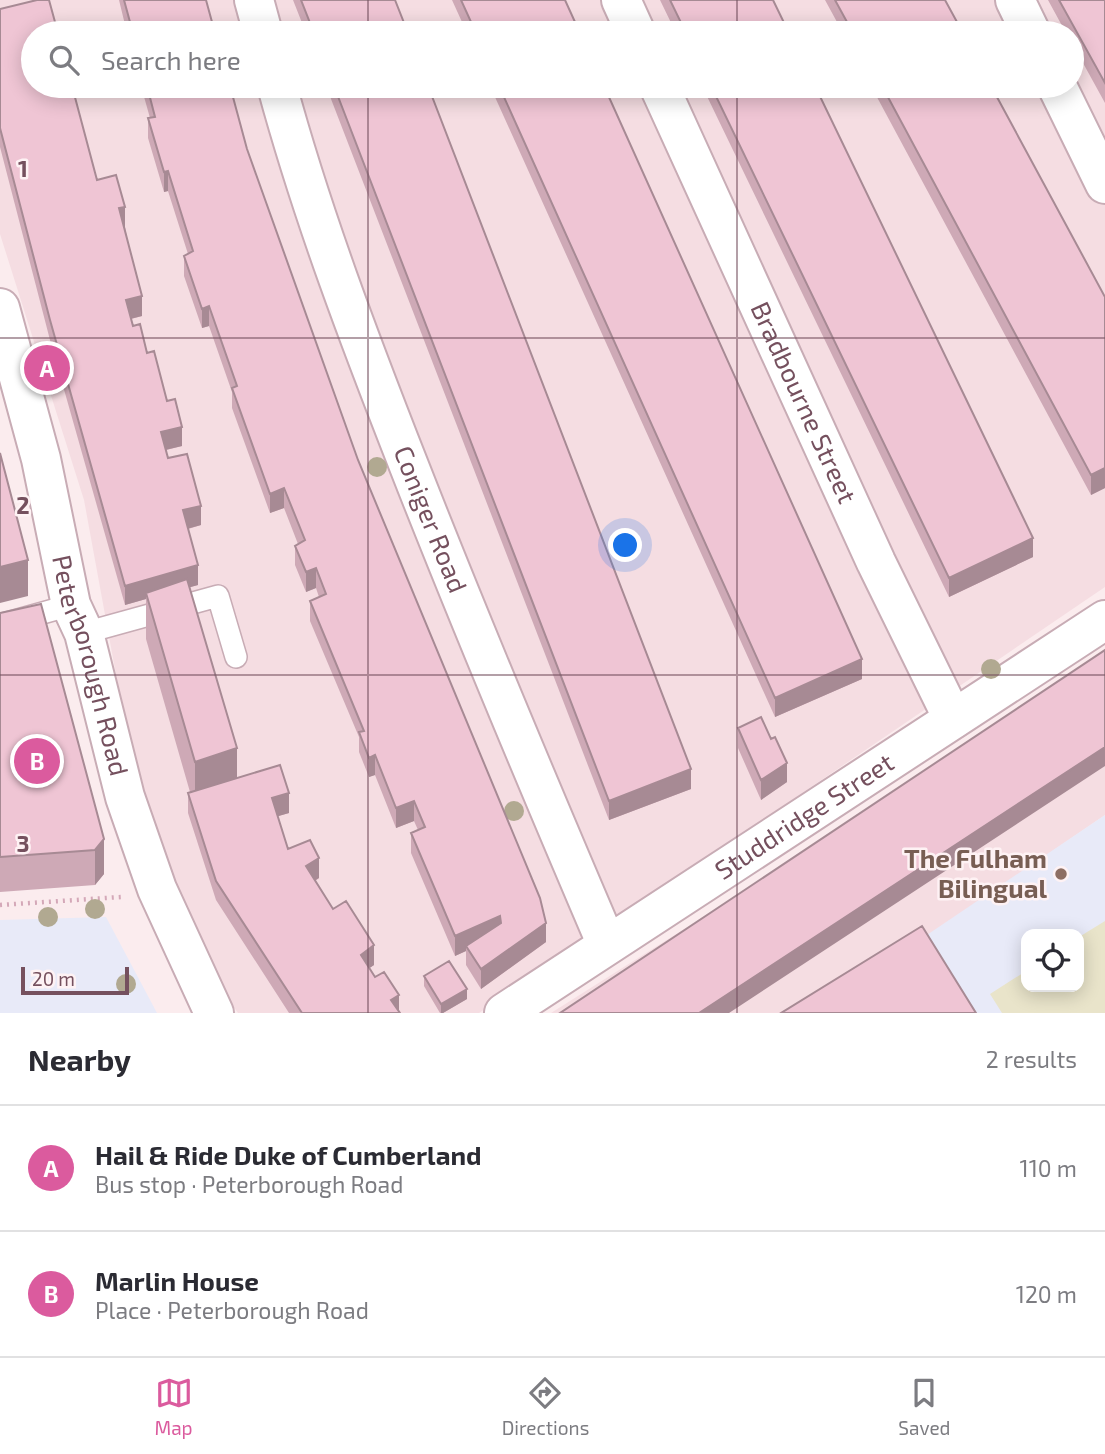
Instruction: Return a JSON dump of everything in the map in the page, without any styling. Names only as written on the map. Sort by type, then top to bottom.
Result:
[{"type":"street","points":[[254,0],[260,21]]},
{"type":"street","points":[[621,0],[631,21]]},
{"type":"street","points":[[1015,0],[1025,21]]},
{"type":"street","name":"Coniger Road","points":[[280,98],[294,147],[362,346],[477,640],[607,945]]},
{"type":"street","name":"Bradbourne Street","points":[[664,98],[870,550],[953,719]]},
{"type":"street","points":[[1063,98],[1105,184]]},
{"type":"street","name":"Peterborough Road","points":[[0,308],[125,797],[158,889],[214,1013]]},
{"type":"street","name":"Studdridge Street","points":[[505,1013],[1105,620]]},
{"type":"lane","points":[[0,625],[78,619],[218,596],[236,657]]},
{"type":"path","points":[[0,905],[105,898]]},
{"type":"shaded area","points":[[0,0],[1105,0],[1105,587],[479,1013],[238,1013],[191,948],[139,800],[84,500],[0,234]]},
{"type":"shaded area","points":[[1105,649],[1105,815],[816,1013],[551,1013],[885,802]]},
{"type":"shaded area","name":"The Fulham Bilingual","points":[[1105,815],[1105,1013],[960,1013],[915,943]]},
{"type":"shaded area","points":[[106,917],[157,1013],[0,1013],[0,920]]},
{"type":"shaded area","points":[[1105,921],[1105,1013],[1002,1013],[990,994],[1021,974],[1021,992],[1084,992],[1084,934]]},
{"type":"building","points":[[37,0],[49,0],[55,21],[21,21],[21,98],[75,98],[97,180],[116,175],[125,207],[119,208],[142,296],[126,300],[133,326],[140,324],[147,353],[154,351],[167,401],[175,399],[182,427],[161,432],[168,458],[187,454],[201,506],[183,510],[198,565],[125,586],[50,320],[0,128],[0,9]]},
{"type":"building","points":[[124,0],[206,0],[212,21],[130,21]]},
{"type":"building","points":[[301,0],[395,0],[403,21],[309,21]]},
{"type":"building","points":[[461,0],[565,0],[575,21],[471,21]]},
{"type":"building","points":[[670,0],[773,0],[783,21],[680,21]]},
{"type":"building","points":[[835,0],[945,0],[956,21],[846,21]]},
{"type":"building","points":[[1059,0],[1105,0],[1105,83],[1084,45],[1084,21],[1071,21]]},
{"type":"building","points":[[150,98],[233,98],[247,149],[358,460],[540,898],[546,923],[481,969],[466,946],[501,923],[500,916],[455,936],[411,833],[425,827],[414,801],[396,808],[375,755],[369,758],[359,732],[364,731],[310,601],[326,594],[316,568],[306,572],[295,546],[305,540],[284,488],[270,494],[232,388],[237,386],[209,306],[202,309],[184,256],[193,251],[168,171],[164,172],[148,118],[155,117]]},
{"type":"building","points":[[339,98],[433,98],[691,769],[609,801]]},
{"type":"building","points":[[504,98],[609,98],[862,659],[775,698]]},
{"type":"building","points":[[717,98],[821,98],[1033,538],[949,578]]},
{"type":"building","points":[[888,98],[997,98],[1105,297],[1105,468],[1091,475]]},
{"type":"building","points":[[0,453],[28,560],[0,567]]},
{"type":"building","points":[[187,579],[237,748],[195,762],[146,593]]},
{"type":"building","points":[[41,604],[104,839],[95,850],[0,857],[0,613]]},
{"type":"building","points":[[1105,650],[1105,747],[699,1013],[560,1013]]},
{"type":"building","points":[[761,717],[771,739],[775,737],[787,763],[761,780],[738,728]]},
{"type":"building","points":[[280,765],[289,793],[272,798],[288,849],[310,840],[319,858],[306,866],[333,909],[346,901],[374,945],[361,955],[375,977],[384,972],[399,995],[391,1000],[400,1013],[302,1013],[216,881],[188,793]]},
{"type":"building","points":[[922,926],[976,1013],[781,1013]]},
{"type":"building","points":[[449,961],[467,989],[441,1004],[424,976]]},
{"type":"place","name":"Hail & Ride Duke of Cumberland","points":[[47,368]]},
{"type":"place","name":"Marlin House","points":[[37,761]]},
{"type":"place","name":"The Fulham Bilingual","points":[[1061,874]]}]
